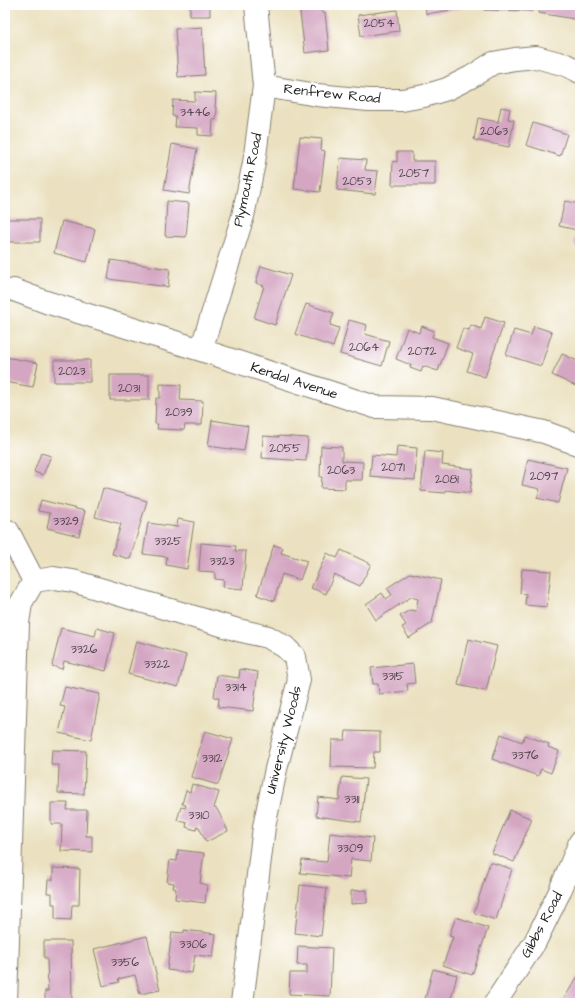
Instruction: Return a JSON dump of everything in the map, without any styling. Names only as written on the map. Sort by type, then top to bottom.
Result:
[{"type":"street","name":"Plymouth Road","points":[[201,350],[243,216],[254,163],[264,86],[256,5]]},
{"type":"street","name":"Renfrew Road","points":[[264,86],[317,95],[368,100],[402,100],[424,96],[447,89],[471,77],[493,63],[515,59],[536,57],[566,65],[580,72]]},
{"type":"street","name":"Kendal Avenue","points":[[14,290],[46,302],[201,350],[375,407],[432,408],[544,432],[580,445]]},
{"type":"street","points":[[6,1003],[18,623],[21,603],[34,581],[8,531]]},
{"type":"street","name":"University Woods","points":[[34,581],[54,578],[73,581],[238,630],[268,637],[286,647],[295,657],[299,680],[276,769],[264,827],[242,1003]]},
{"type":"street","name":"Gibbs Road","points":[[495,1003],[535,942],[560,891],[580,842]]},
{"type":"building","points":[[190,5],[210,5],[210,16],[190,16]]},
{"type":"building","points":[[299,5],[321,5],[322,13],[325,13],[329,50],[305,53]]},
{"type":"building","points":[[425,5],[463,5],[463,8],[426,14]]},
{"type":"building","points":[[484,5],[533,5],[533,11],[484,10]]},
{"type":"building","points":[[540,5],[580,5],[580,20],[539,13]]},
{"type":"building","points":[[397,10],[399,31],[361,36],[358,15]]},
{"type":"building","points":[[202,27],[205,75],[178,77],[175,29]]},
{"type":"building","points":[[195,92],[216,93],[216,120],[213,120],[212,136],[198,135],[198,128],[175,127],[176,116],[172,116],[173,100],[195,101]]},
{"type":"building","points":[[501,107],[510,109],[508,119],[514,120],[509,147],[474,140],[478,118],[498,122]]},
{"type":"building","points":[[533,123],[567,134],[560,156],[526,145]]},
{"type":"building","points":[[300,137],[322,139],[321,150],[325,151],[320,192],[294,189]]},
{"type":"building","points":[[172,144],[197,149],[189,194],[164,190]]},
{"type":"building","points":[[397,152],[412,152],[412,161],[435,161],[435,185],[392,185],[393,161],[397,162]]},
{"type":"building","points":[[340,158],[366,160],[365,170],[378,171],[375,194],[337,190]]},
{"type":"building","points":[[167,201],[189,203],[186,237],[165,236]]},
{"type":"building","points":[[565,201],[580,204],[580,245],[574,244],[577,230],[559,226]]},
{"type":"building","points":[[5,219],[40,219],[40,242],[5,242]]},
{"type":"building","points":[[62,221],[95,229],[87,262],[54,253]]},
{"type":"building","points":[[111,260],[170,269],[168,287],[108,279]]},
{"type":"building","points":[[261,266],[291,275],[275,325],[254,318],[264,286],[256,283]]},
{"type":"building","points":[[306,304],[334,313],[330,325],[339,328],[333,347],[295,334]]},
{"type":"building","points":[[485,317],[504,323],[485,377],[467,371],[473,354],[456,348],[463,328],[469,330],[471,325],[481,329]]},
{"type":"building","points":[[349,320],[367,325],[365,334],[389,341],[382,366],[340,354]]},
{"type":"building","points":[[422,326],[434,331],[432,337],[448,343],[438,371],[423,366],[421,372],[410,368],[411,365],[396,359],[407,328],[419,333]]},
{"type":"building","points":[[534,326],[552,332],[541,366],[506,355],[514,330],[531,335]]},
{"type":"building","points":[[562,354],[580,362],[580,388],[552,375]]},
{"type":"building","points":[[5,357],[38,363],[33,387],[5,382]]},
{"type":"building","points":[[54,360],[90,360],[90,382],[54,382]]},
{"type":"building","points":[[110,375],[149,375],[149,400],[110,400]]},
{"type":"building","points":[[160,384],[181,385],[180,400],[203,401],[202,425],[185,425],[184,430],[157,429],[158,424],[155,424],[156,398],[160,398]]},
{"type":"building","points":[[212,420],[248,426],[244,451],[208,446]]},
{"type":"building","points":[[263,436],[308,438],[306,461],[262,458]]},
{"type":"building","points":[[321,446],[342,447],[342,461],[363,462],[362,480],[345,480],[345,489],[321,488]]},
{"type":"building","points":[[397,446],[417,448],[415,480],[370,476],[372,455],[396,457]]},
{"type":"building","points":[[425,451],[443,453],[442,465],[473,469],[470,493],[445,490],[445,493],[421,491]]},
{"type":"building","points":[[41,453],[51,456],[43,475],[34,472]]},
{"type":"building","points":[[528,459],[567,468],[558,503],[537,498],[540,489],[522,485]]},
{"type":"building","points":[[103,488],[147,501],[130,559],[112,554],[121,524],[95,517]]},
{"type":"building","points":[[41,500],[85,511],[79,536],[47,528],[50,513],[38,511]]},
{"type":"building","points":[[178,519],[194,522],[187,569],[166,565],[167,557],[143,554],[148,523],[177,527]]},
{"type":"building","points":[[201,543],[236,546],[235,551],[246,551],[243,589],[223,587],[224,580],[215,579],[215,572],[199,571]]},
{"type":"building","points":[[274,545],[283,548],[281,553],[307,561],[300,580],[282,574],[274,601],[257,595]]},
{"type":"building","points":[[341,550],[371,564],[360,586],[334,574],[326,594],[311,588],[327,553],[337,558]]},
{"type":"building","points":[[522,569],[551,571],[547,607],[525,605],[526,594],[520,593]]},
{"type":"building","points":[[410,573],[441,580],[432,623],[409,638],[402,627],[406,625],[400,616],[410,610],[416,611],[418,599],[411,597],[376,620],[366,604],[382,593],[386,599],[392,595],[387,588]]},
{"type":"building","points":[[61,628],[95,636],[97,628],[115,633],[106,671],[64,661],[62,669],[52,666]]},
{"type":"building","points":[[468,639],[497,646],[486,691],[458,685]]},
{"type":"building","points":[[136,641],[186,655],[178,687],[128,674]]},
{"type":"building","points":[[413,664],[415,683],[407,684],[408,691],[379,694],[378,684],[373,684],[371,668]]},
{"type":"building","points":[[240,669],[258,672],[253,711],[218,707],[219,698],[214,697],[217,675],[239,678]]},
{"type":"building","points":[[65,687],[100,694],[91,740],[59,733],[65,707],[60,706]]},
{"type":"building","points":[[205,731],[233,739],[218,785],[191,777]]},
{"type":"building","points":[[346,731],[380,732],[380,752],[374,752],[373,768],[331,767],[332,740],[345,740]]},
{"type":"building","points":[[501,734],[522,742],[525,735],[549,744],[548,747],[559,751],[551,773],[541,769],[538,776],[492,759]]},
{"type":"building","points":[[52,750],[86,751],[84,794],[58,793],[59,765],[51,765]]},
{"type":"building","points":[[342,777],[366,779],[361,822],[316,816],[318,797],[339,800]]},
{"type":"building","points":[[192,784],[219,792],[214,808],[217,809],[228,831],[206,842],[199,827],[197,826],[196,830],[186,827],[187,823],[177,820],[181,807],[185,808],[186,805],[182,804],[186,790],[190,792]]},
{"type":"building","points":[[51,803],[68,803],[67,810],[87,810],[86,836],[92,836],[92,852],[61,851],[62,824],[51,824]]},
{"type":"building","points":[[510,810],[532,819],[514,862],[492,853]]},
{"type":"building","points":[[330,833],[373,838],[371,861],[351,859],[349,878],[300,873],[302,860],[327,862]]},
{"type":"building","points":[[178,850],[204,853],[200,883],[207,885],[205,903],[175,899],[176,889],[173,888],[174,883],[167,882],[170,860],[177,861]]},
{"type":"building","points":[[490,862],[512,869],[496,920],[474,913]]},
{"type":"building","points":[[53,868],[80,869],[79,905],[72,905],[71,920],[55,919],[55,904],[52,904],[52,893],[47,893],[48,880],[53,880]]},
{"type":"building","points":[[300,885],[327,888],[321,936],[295,933]]},
{"type":"building","points":[[367,890],[367,903],[351,904],[351,891]]},
{"type":"building","points":[[456,917],[488,928],[472,975],[443,965],[453,937],[449,936]]},
{"type":"building","points":[[184,930],[216,934],[213,957],[195,955],[192,973],[167,970],[172,932],[184,933]]},
{"type":"building","points":[[147,936],[160,990],[140,994],[135,975],[118,979],[119,982],[103,986],[94,949]]},
{"type":"building","points":[[44,941],[71,941],[72,1003],[45,1003],[45,991],[48,991],[47,958],[44,958]]},
{"type":"building","points":[[298,946],[332,948],[330,996],[289,994],[290,973],[307,973],[307,965],[297,965]]},
{"type":"building","points":[[433,969],[457,975],[450,1003],[424,1003]]},
{"type":"building","points":[[578,976],[580,977],[580,1003],[561,1003]]}]
